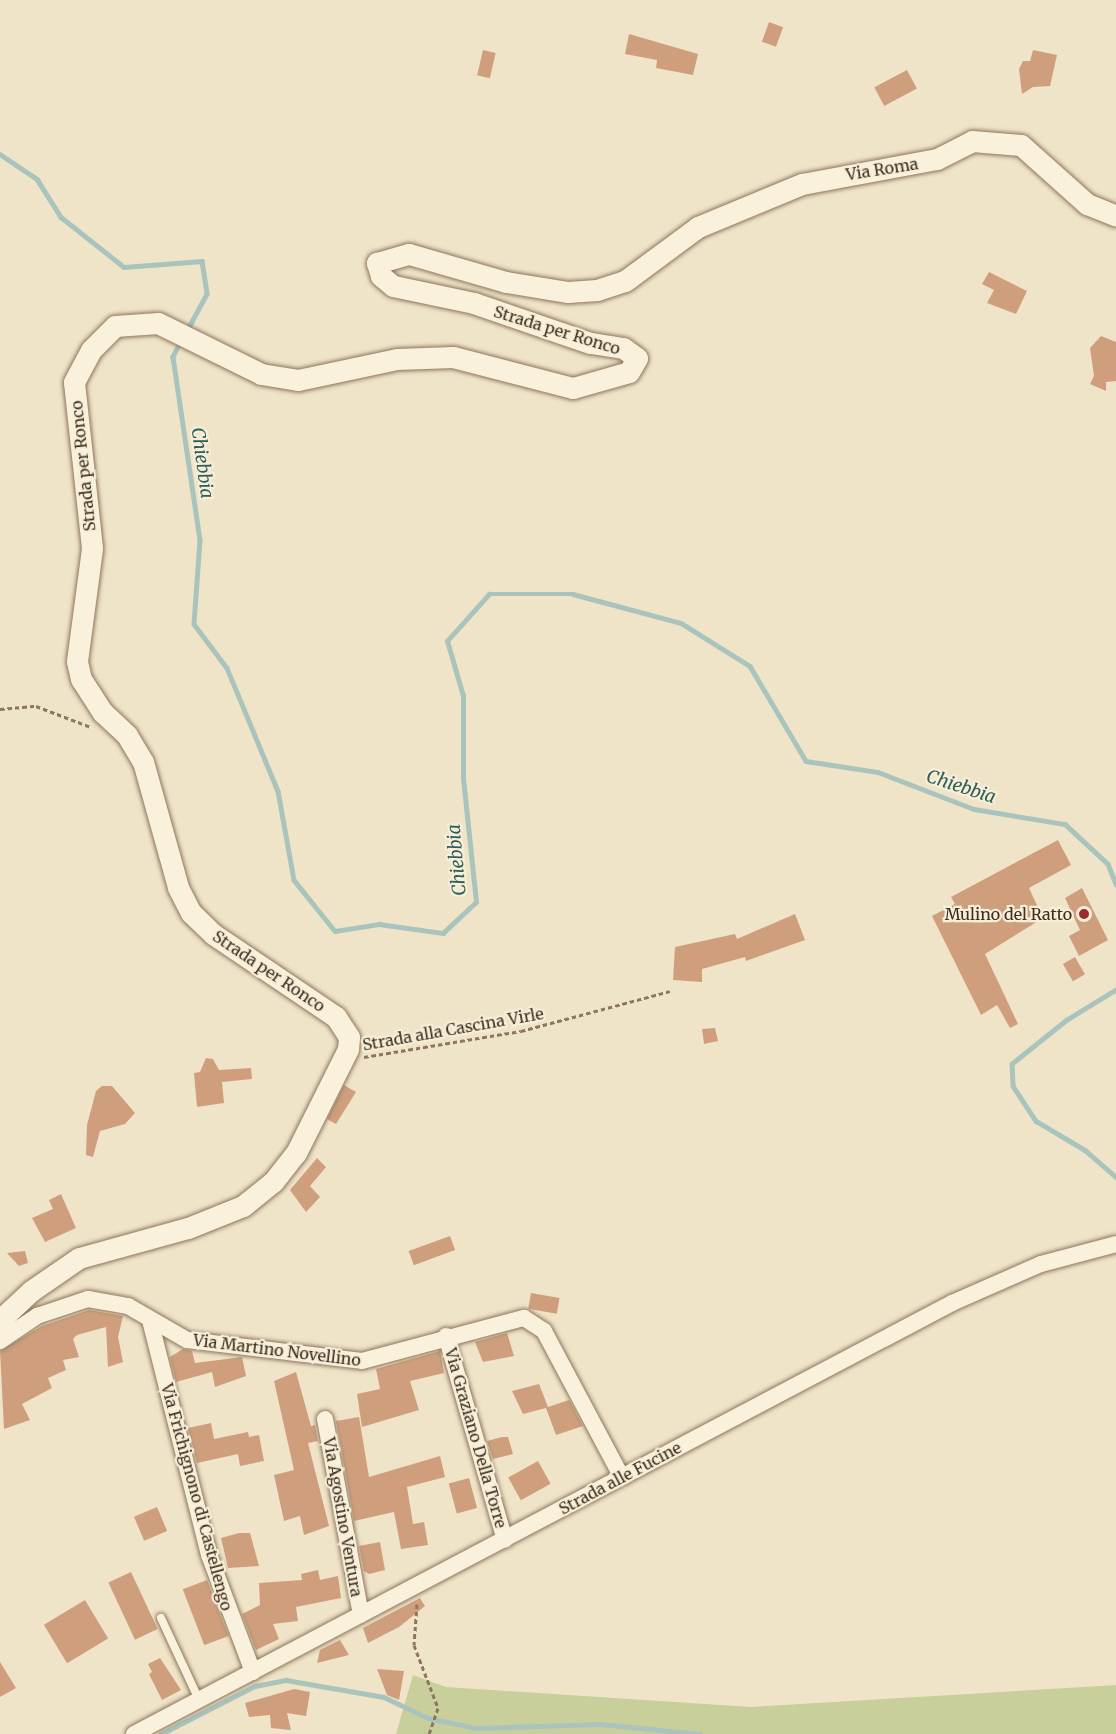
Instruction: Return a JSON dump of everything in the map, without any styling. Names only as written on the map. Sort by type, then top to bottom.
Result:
[{"type":"street","name":"Via Roma","points":[[698,227],[802,184],[901,168],[937,159],[972,141],[999,140],[1021,145],[1087,204],[1116,216]]},
{"type":"street","name":"Strada per Ronco","points":[[0,1320],[31,1291],[79,1258],[188,1228],[243,1206],[273,1182],[296,1153],[344,1060],[349,1037],[336,1017],[213,934],[191,913],[178,887],[143,762],[127,735],[103,713],[81,679],[76,661],[92,548],[74,382],[91,350],[115,327],[158,323],[261,374],[297,380],[397,359],[453,357],[573,388],[629,372],[637,358],[623,348],[590,343],[474,303],[393,286],[381,276],[377,262],[409,254],[506,282],[568,292],[597,290],[625,281],[698,227]]},
{"type":"street","name":"Strada alle Fucine","points":[[134,1734],[952,1303],[1041,1264],[1116,1244]]},
{"type":"street","name":"Via Martino Novellino","points":[[0,1341],[37,1316],[88,1299],[128,1306],[186,1340],[362,1361],[446,1336],[524,1318],[544,1331],[621,1476]]},
{"type":"street","name":"Via Frichignono di Castellengo","points":[[150,1320],[209,1555],[253,1672]]},
{"type":"street","name":"Via Graziano Della Torre","points":[[446,1336],[505,1540]]},
{"type":"street","name":"Via Agostino Ventura","points":[[325,1419],[361,1615]]},
{"type":"lane","points":[[161,1618],[199,1700]]},
{"type":"path","points":[[0,709],[36,706],[99,731]]},
{"type":"path","name":"Strada alla Cascina Virle","points":[[344,1060],[521,1031],[670,991]]},
{"type":"path","points":[[418,1586],[414,1645],[438,1708],[430,1732]]},
{"type":"green space","points":[[413,1675],[446,1687],[751,1707],[1116,1685],[1116,1734],[396,1734]]},
{"type":"building","points":[[769,22],[783,27],[776,47],[762,42]]},
{"type":"building","points":[[629,34],[698,54],[693,75],[656,68],[657,60],[625,54]]},
{"type":"building","points":[[483,50],[496,53],[490,78],[477,75]]},
{"type":"building","points":[[1033,50],[1057,55],[1050,86],[1033,87],[1022,94],[1019,69],[1023,61],[1030,61]]},
{"type":"building","points":[[907,70],[917,89],[884,106],[874,87]]},
{"type":"building","points":[[989,272],[1027,291],[1016,314],[987,303],[994,290],[982,284]]},
{"type":"building","points":[[1101,336],[1116,342],[1116,381],[1106,382],[1106,391],[1090,384],[1094,376],[1090,348]]},
{"type":"building","points":[[1058,840],[1071,865],[1029,888],[1043,918],[985,954],[1018,1024],[1010,1028],[997,1005],[981,1015],[932,916],[955,904],[951,897]]},
{"type":"building","name":"Mulino del Ratto","points":[[1082,888],[1108,940],[1079,956],[1069,936],[1080,930],[1065,898]]},
{"type":"building","points":[[795,914],[805,940],[746,961],[745,957],[702,969],[702,982],[673,980],[675,947],[735,934],[737,939]]},
{"type":"building","name":"Mulino del Ratto","points":[[1075,957],[1085,974],[1073,981],[1063,964]]},
{"type":"building","points":[[715,1028],[718,1041],[704,1044],[702,1029]]},
{"type":"building","points":[[206,1058],[213,1059],[219,1070],[251,1068],[252,1079],[222,1082],[224,1103],[197,1107],[194,1073],[200,1072]]},
{"type":"building","points":[[344,1085],[356,1092],[336,1124],[327,1119]]},
{"type":"building","points":[[102,1086],[112,1086],[135,1113],[125,1124],[100,1131],[93,1157],[86,1155],[87,1125],[96,1091]]},
{"type":"building","points":[[317,1158],[326,1167],[310,1186],[320,1197],[306,1212],[290,1190]]},
{"type":"building","points":[[61,1194],[76,1228],[45,1242],[32,1218],[53,1209],[49,1200]]},
{"type":"building","points":[[450,1236],[455,1250],[414,1265],[409,1251]]},
{"type":"building","points":[[25,1251],[28,1263],[19,1266],[7,1253]]},
{"type":"building","points":[[531,1293],[560,1298],[557,1314],[528,1309]]},
{"type":"building","points":[[89,1310],[123,1316],[118,1337],[123,1362],[108,1367],[106,1327],[77,1335],[73,1339],[79,1357],[63,1360],[66,1370],[48,1378],[52,1388],[22,1404],[30,1420],[4,1429],[0,1351],[42,1326]]},
{"type":"building","points":[[507,1333],[514,1356],[483,1362],[475,1342]]},
{"type":"building","points":[[183,1349],[192,1351],[195,1363],[242,1357],[246,1376],[215,1387],[212,1372],[176,1382],[170,1357]]},
{"type":"building","points":[[440,1351],[444,1373],[410,1381],[419,1410],[362,1427],[357,1394],[380,1389],[376,1369]]},
{"type":"building","points":[[296,1372],[311,1426],[315,1425],[318,1441],[308,1443],[329,1526],[304,1535],[300,1516],[284,1521],[274,1475],[294,1470],[274,1381]]},
{"type":"building","points":[[539,1384],[548,1407],[569,1400],[583,1426],[556,1435],[546,1408],[523,1414],[512,1391]]},
{"type":"building","points":[[359,1417],[369,1477],[440,1456],[445,1477],[407,1487],[413,1524],[424,1522],[428,1545],[401,1549],[394,1512],[354,1521],[336,1421]]},
{"type":"building","points":[[211,1423],[214,1439],[248,1432],[249,1437],[259,1435],[264,1461],[240,1466],[238,1454],[197,1463],[188,1428]]},
{"type":"building","points":[[508,1437],[513,1454],[493,1459],[487,1441]]},
{"type":"building","points":[[538,1461],[551,1484],[521,1500],[508,1477]]},
{"type":"building","points":[[469,1478],[477,1508],[457,1513],[449,1483]]},
{"type":"building","points":[[157,1507],[167,1531],[144,1541],[134,1517]]},
{"type":"building","points":[[239,1533],[250,1533],[259,1566],[228,1568],[221,1538]]},
{"type":"building","points":[[380,1542],[385,1570],[369,1574],[364,1571],[359,1546]]},
{"type":"building","points":[[318,1570],[320,1580],[338,1576],[341,1598],[296,1607],[298,1621],[273,1624],[279,1639],[256,1650],[242,1614],[260,1605],[259,1583],[302,1580],[301,1574]]},
{"type":"building","points":[[131,1572],[158,1629],[135,1640],[108,1583]]},
{"type":"building","points":[[207,1580],[229,1636],[204,1645],[183,1589]]},
{"type":"building","points":[[420,1598],[425,1606],[399,1627],[368,1643],[363,1628]]},
{"type":"building","points":[[85,1600],[108,1639],[67,1663],[44,1625]]},
{"type":"building","points":[[340,1640],[349,1655],[317,1663],[320,1650]]},
{"type":"building","points":[[160,1658],[181,1690],[162,1700],[149,1674],[152,1672],[148,1664]]},
{"type":"building","points":[[0,1662],[16,1688],[0,1697]]},
{"type":"building","points":[[377,1669],[404,1671],[399,1700],[387,1695]]},
{"type":"building","points":[[294,1689],[310,1692],[306,1716],[287,1713],[291,1730],[271,1728],[270,1715],[249,1717],[245,1703]]},
{"type":"waterway","name":"Chiebbia","points":[[0,154],[37,179],[61,217],[124,267],[202,261],[207,294],[187,331]]},
{"type":"waterway","name":"Chiebbia","points":[[181,341],[173,357],[200,540],[194,624],[227,668],[278,791],[294,880],[335,931],[379,924],[443,933],[476,902],[463,778],[463,696],[447,641],[489,594],[573,594],[681,623],[750,666],[806,761],[878,772],[974,809],[1065,824],[1108,864],[1116,884]]},
{"type":"waterway","name":"Chiebbia","points":[[1116,990],[1067,1020],[1012,1064],[1013,1086],[1036,1121],[1085,1150],[1116,1177]]},
{"type":"waterway","points":[[161,1734],[255,1686],[286,1680],[384,1697],[428,1718],[476,1728],[601,1724],[699,1734]]},
{"type":"place","name":"Mulino del Ratto","points":[[1084,914]]}]
